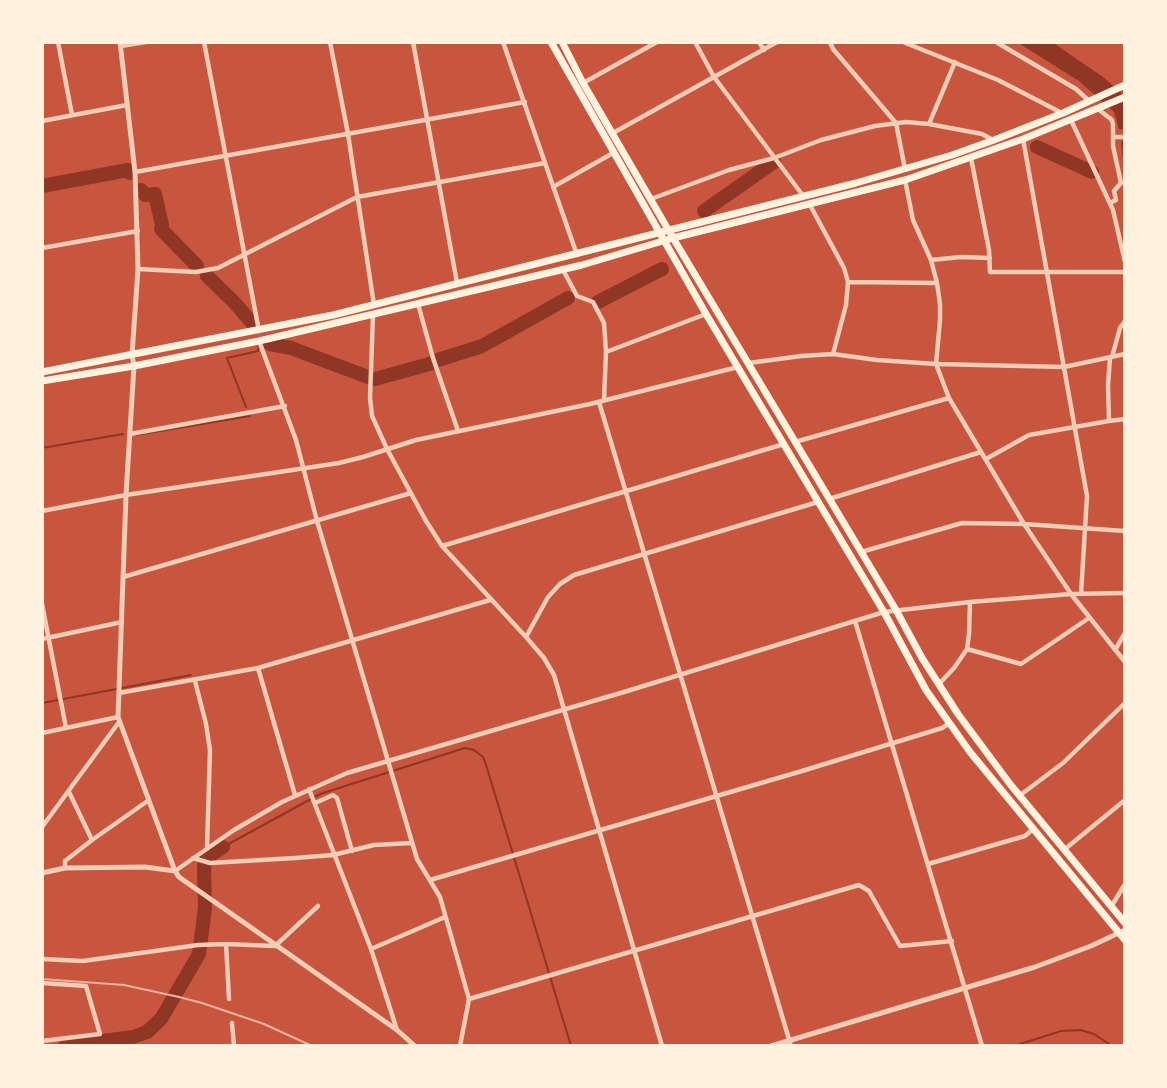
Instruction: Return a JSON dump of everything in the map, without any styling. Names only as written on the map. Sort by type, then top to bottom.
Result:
[{"type":"main road","points":[[551,42],[706,314],[884,612],[926,690],[970,752],[1122,932],[1125,940]]},
{"type":"main road","points":[[562,42],[583,83],[673,238],[896,610],[922,658],[958,714],[1019,796],[1125,923]]},
{"type":"main road","points":[[42,372],[259,331],[374,305],[804,197],[905,170],[994,140],[1063,113],[1125,85]]},
{"type":"main road","points":[[42,381],[134,366],[260,341],[582,265],[673,238],[905,180],[1023,140],[1125,97]]},
{"type":"street","points":[[58,42],[72,115]]},
{"type":"street","points":[[146,42],[120,44],[135,172],[138,269],[126,495],[119,720],[179,877],[397,1030],[415,1046]]},
{"type":"street","points":[[204,42],[259,331]]},
{"type":"street","points":[[330,42],[348,134],[374,305]]},
{"type":"street","points":[[412,42],[457,283]]},
{"type":"street","points":[[583,83],[657,42]]},
{"type":"street","points":[[694,42],[714,76],[804,197]]},
{"type":"street","points":[[759,42],[764,50]]},
{"type":"street","points":[[613,133],[777,42]]},
{"type":"street","points":[[830,42],[896,123],[905,170]]},
{"type":"street","points":[[903,42],[998,80],[1063,113]]},
{"type":"street","points":[[996,42],[1076,89],[1088,100]]},
{"type":"street","points":[[506,43],[577,255]]},
{"type":"street","points":[[929,124],[955,62]]},
{"type":"street","points":[[135,172],[525,102]]},
{"type":"street","points":[[42,121],[127,105]]},
{"type":"street","points":[[1098,109],[1112,120],[1115,137],[1113,146],[1121,183],[1114,191],[1116,200],[1110,203]]},
{"type":"street","points":[[1071,120],[1110,203],[1125,262]]},
{"type":"street","points":[[651,198],[856,129],[906,122],[982,134],[994,140]]},
{"type":"street","points":[[1115,137],[1125,137]]},
{"type":"street","points":[[1023,140],[1087,496],[1081,594]]},
{"type":"street","points":[[553,187],[613,153]]},
{"type":"street","points":[[971,158],[990,258],[990,272],[1125,272]]},
{"type":"street","points":[[138,269],[196,272],[218,268],[357,197],[545,163]]},
{"type":"street","points":[[905,180],[913,220],[931,260],[936,283],[940,304],[936,364],[949,398],[1024,524],[1071,594],[1125,662]]},
{"type":"street","points":[[810,205],[844,268],[848,282],[846,305],[833,354]]},
{"type":"street","points":[[42,249],[138,231]]},
{"type":"street","points":[[931,260],[961,256],[990,258]]},
{"type":"street","points":[[562,268],[577,296],[588,298],[597,307],[604,323],[606,352],[602,401],[644,555],[790,1043]]},
{"type":"street","points":[[848,282],[936,283]]},
{"type":"street","points":[[418,304],[433,358],[458,431]]},
{"type":"street","points":[[606,352],[706,314]]},
{"type":"street","points":[[373,315],[370,398],[372,416],[411,494],[442,546],[526,637],[554,675],[662,1046]]},
{"type":"street","points":[[1109,421],[1108,386],[1111,357],[1120,328],[1125,321]]},
{"type":"street","points":[[260,341],[285,406],[417,859],[440,897],[469,999],[460,1046]]},
{"type":"street","points":[[749,363],[833,354],[936,364],[1064,367],[1125,354]]},
{"type":"street","points":[[42,511],[126,495],[303,469],[363,457],[416,440],[602,401],[738,367]]},
{"type":"street","points":[[795,442],[949,398]]},
{"type":"street","points":[[129,434],[285,406]]},
{"type":"street","points":[[986,459],[1029,435],[1125,419]]},
{"type":"street","points":[[442,546],[784,444]]},
{"type":"street","points":[[829,499],[981,452]]},
{"type":"street","points":[[123,577],[411,494]]},
{"type":"street","points":[[526,637],[548,597],[560,584],[583,572],[818,502]]},
{"type":"street","points":[[861,552],[962,523],[1024,524],[1125,531]]},
{"type":"street","points":[[42,873],[65,868],[145,867],[175,871],[234,830],[295,795],[310,791],[347,773],[681,675],[884,612],[970,602],[1125,592]]},
{"type":"street","points":[[119,693],[258,668],[490,600]]},
{"type":"street","points":[[939,684],[967,650],[970,602]]},
{"type":"street","points":[[42,604],[45,638],[66,728]]},
{"type":"street","points":[[967,650],[1021,664],[1089,618]]},
{"type":"street","points":[[855,621],[982,1046]]},
{"type":"street","points":[[45,638],[122,622]]},
{"type":"street","points":[[1115,650],[1125,633]]},
{"type":"street","points":[[258,668],[295,795]]},
{"type":"street","points":[[195,681],[210,750],[207,848]]},
{"type":"street","points":[[1019,796],[1063,763],[1125,703]]},
{"type":"street","points":[[42,733],[119,720]]},
{"type":"street","points":[[42,827],[119,720]]},
{"type":"street","points":[[430,880],[891,744],[942,728],[950,723]]},
{"type":"street","points":[[310,791],[371,949],[397,1030]]},
{"type":"street","points":[[69,792],[92,840]]},
{"type":"street","points":[[315,802],[333,795],[337,798],[352,851]]},
{"type":"street","points":[[65,868],[65,861],[148,800]]},
{"type":"street","points":[[1065,849],[1125,800]]},
{"type":"street","points":[[928,864],[1025,836],[1033,829]]},
{"type":"street","points":[[193,858],[210,863],[333,855],[374,846],[412,843]]},
{"type":"street","points":[[1112,907],[1125,884]]},
{"type":"street","points":[[469,999],[859,885],[868,891],[900,946],[952,941]]},
{"type":"street","points":[[42,959],[82,961],[226,944],[275,946],[318,906]]},
{"type":"street","points":[[371,949],[445,917]]},
{"type":"street","points":[[771,1046],[790,1043],[1035,967],[1122,932]]},
{"type":"street","points":[[226,944],[229,999]]},
{"type":"street","points":[[42,983],[86,986],[100,1034],[42,1041]]},
{"type":"street","points":[[232,1023],[234,1046]]},
{"type":"shaded area","points":[[1017,42],[1052,42],[1103,77],[1125,96],[1125,130],[1119,129],[1114,112],[1079,81]]},
{"type":"waterway","points":[[1125,134],[1122,144],[1125,169]]},
{"type":"waterway","points":[[1037,147],[1092,172]]},
{"type":"waterway","points":[[704,211],[774,162]]},
{"type":"waterway","points":[[42,186],[128,170],[130,173]]},
{"type":"waterway","points":[[141,190],[145,195],[155,194],[161,229],[197,266]]},
{"type":"waterway","points":[[598,302],[662,269]]},
{"type":"waterway","points":[[207,276],[252,323]]},
{"type":"waterway","points":[[438,360],[482,346],[568,298]]},
{"type":"waterway","points":[[246,407],[227,358],[258,351],[259,344]]},
{"type":"waterway","points":[[270,344],[291,348],[368,377]]},
{"type":"waterway","points":[[375,379],[433,363]]},
{"type":"waterway","points":[[136,435],[250,416]]},
{"type":"waterway","points":[[42,448],[123,434]]},
{"type":"waterway","points":[[42,703],[191,675]]},
{"type":"waterway","points":[[223,847],[320,794],[465,748],[474,750],[483,757],[487,768],[571,1046]]},
{"type":"waterway","points":[[65,1046],[133,1037],[147,1032],[161,1019],[199,954],[205,908],[205,859],[223,847]]},
{"type":"waterway","points":[[1014,1046],[1061,1031],[1081,1030],[1094,1034],[1112,1046]]},
{"type":"railway","points":[[42,979],[124,985],[179,997],[264,1024],[312,1046]]}]
